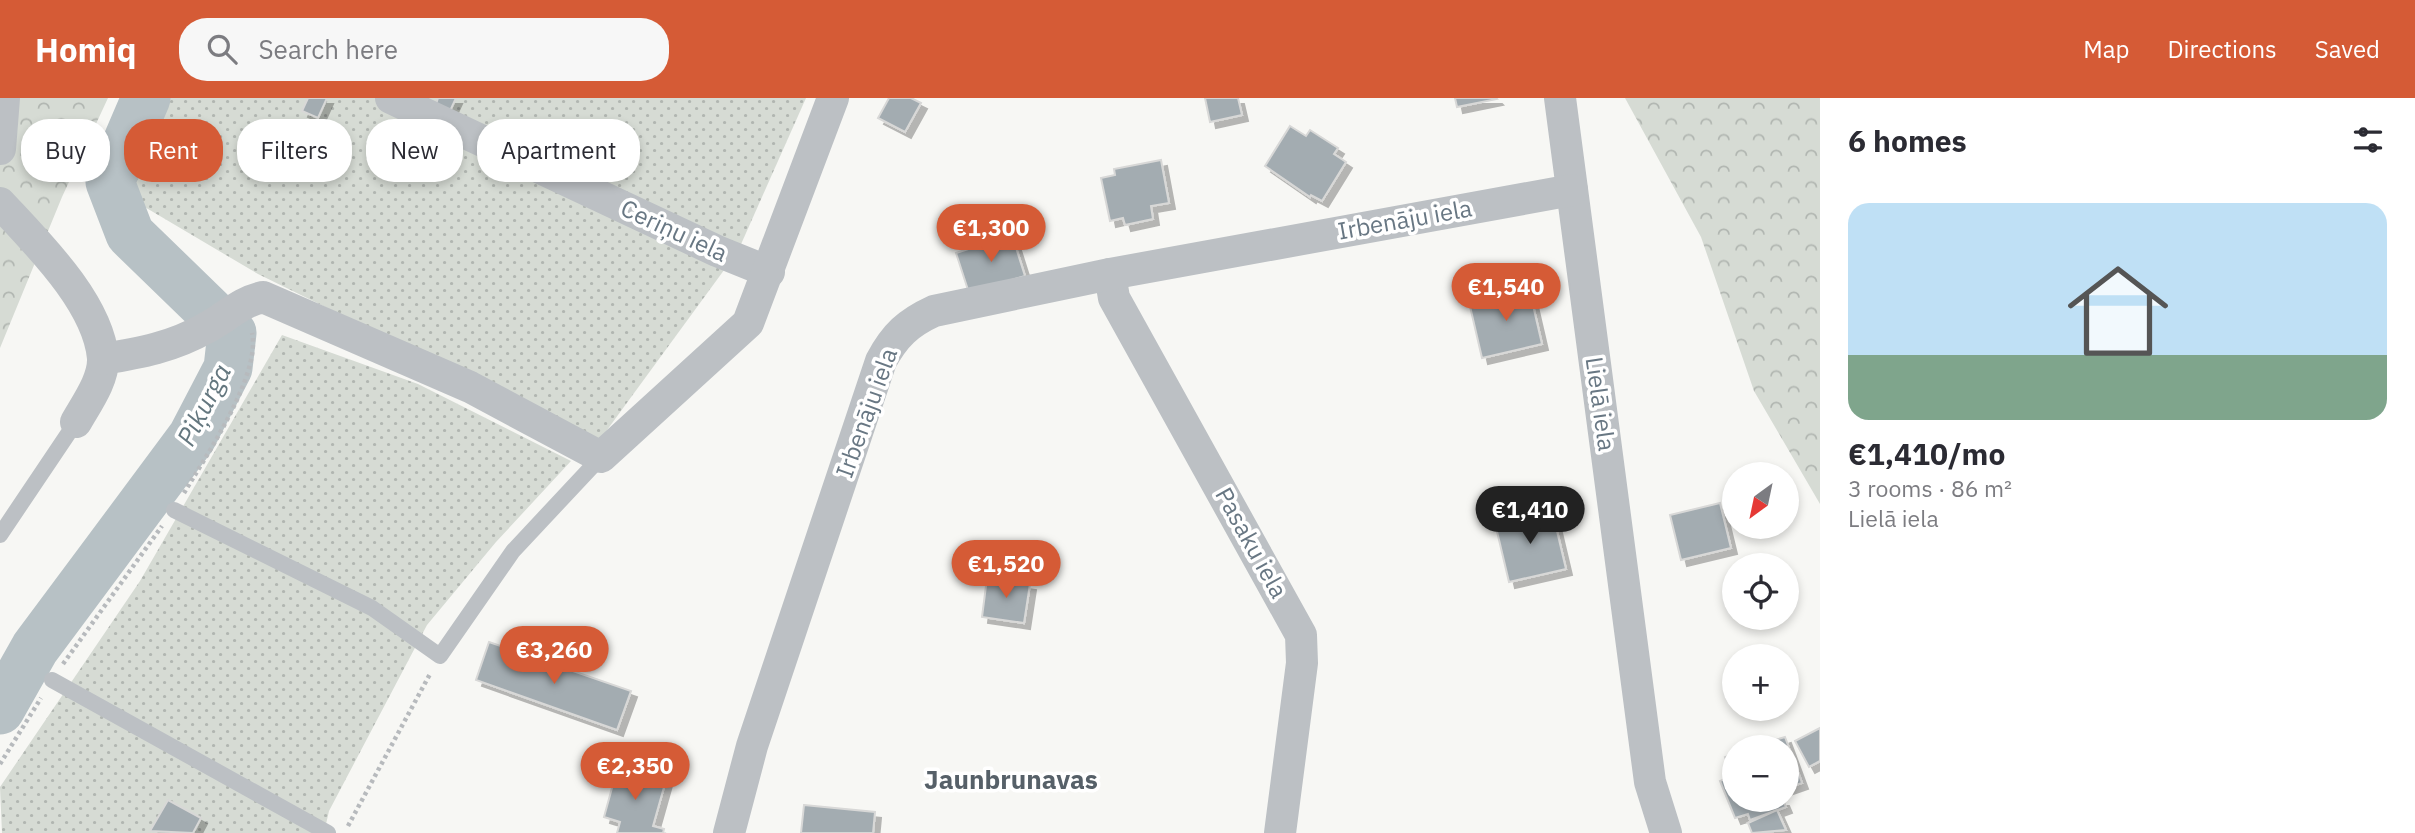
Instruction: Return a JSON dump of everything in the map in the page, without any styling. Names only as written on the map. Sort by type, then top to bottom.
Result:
[{"type":"street","points":[[0,149],[4,98]]},
{"type":"street","name":"Ceriņu iela","points":[[391,98],[717,251],[769,272]]},
{"type":"street","points":[[103,359],[161,349],[263,297],[470,387],[601,457],[748,323],[833,98]]},
{"type":"street","name":"Lielā iela","points":[[1560,98],[1650,782],[1666,833]]},
{"type":"street","name":"Irbenāju iela","points":[[729,833],[752,746],[881,361],[894,337],[910,322],[934,311],[1110,274],[1572,190]]},
{"type":"street","points":[[0,203],[62,272],[91,320],[103,359],[96,385],[76,422]]},
{"type":"street","name":"Pasaku iela","points":[[1110,274],[1114,298],[1301,635],[1302,663],[1280,833]]},
{"type":"lane","points":[[0,535],[76,422]]},
{"type":"lane","points":[[174,510],[372,608],[440,656],[513,551],[601,457]]},
{"type":"lane","points":[[52,680],[328,833]]},
{"type":"path","points":[[0,764],[52,680],[174,510],[231,416],[255,345],[227,314]]},
{"type":"path","points":[[344,833],[440,656]]},
{"type":"green space","points":[[0,98],[108,98],[98,119],[21,119],[21,182],[69,182],[0,348]]},
{"type":"green space","points":[[162,98],[806,98],[738,251],[599,441],[258,274],[143,206],[135,182],[223,182],[223,119],[153,119]]},
{"type":"green space","points":[[1625,98],[1820,98],[1820,504],[1799,468],[1799,462],[1795,462],[1754,391],[1701,237]]},
{"type":"green space","points":[[282,335],[418,384],[571,461],[496,542],[427,625],[329,811],[324,833],[2,833],[0,787],[140,581]]},
{"type":"building","points":[[308,98],[327,98],[318,118],[302,111]]},
{"type":"building","points":[[438,98],[456,98],[450,111],[436,104]]},
{"type":"building","points":[[889,98],[911,98],[921,103],[905,132],[878,118]]},
{"type":"building","points":[[1205,98],[1238,98],[1242,115],[1210,122]]},
{"type":"building","points":[[1455,98],[1496,98],[1497,99],[1457,107]]},
{"type":"building","points":[[1290,126],[1306,136],[1310,130],[1338,148],[1334,154],[1346,162],[1322,201],[1311,195],[1310,197],[1265,166]]},
{"type":"building","points":[[1161,160],[1169,203],[1151,206],[1153,219],[1125,225],[1123,218],[1110,221],[1101,178],[1115,175],[1114,169]]},
{"type":"building","points":[[1012,235],[1025,276],[969,293],[956,253]]},
{"type":"building","points":[[1529,288],[1542,344],[1482,358],[1469,302]]},
{"type":"building","points":[[1720,503],[1722,539],[1729,539],[1731,548],[1681,560],[1670,515]]},
{"type":"building","points":[[1552,510],[1566,569],[1509,582],[1495,523]]},
{"type":"building","points":[[987,578],[1030,584],[1024,623],[982,617]]},
{"type":"building","points":[[489,642],[631,691],[617,730],[476,680]]},
{"type":"building","points":[[1820,728],[1820,761],[1809,767],[1799,748],[1799,739]]},
{"type":"building","points":[[618,766],[666,780],[653,826],[664,829],[663,833],[617,833],[620,822],[604,817]]},
{"type":"building","points":[[168,800],[201,818],[193,833],[150,831]]},
{"type":"building","points":[[804,805],[875,812],[873,833],[801,833]]},
{"type":"building","points":[[1733,812],[1772,812],[1750,820],[1748,814],[1735,818]]},
{"type":"building","points":[[1778,812],[1786,830],[1752,833],[1748,823]]},
{"type":"waterway","name":"Piķurga","points":[[0,710],[35,648],[192,437],[228,368],[232,333],[130,234],[110,182],[146,98]]},
{"type":"district","name":"Jaunbrunavas","points":[[1011,780]]}]
